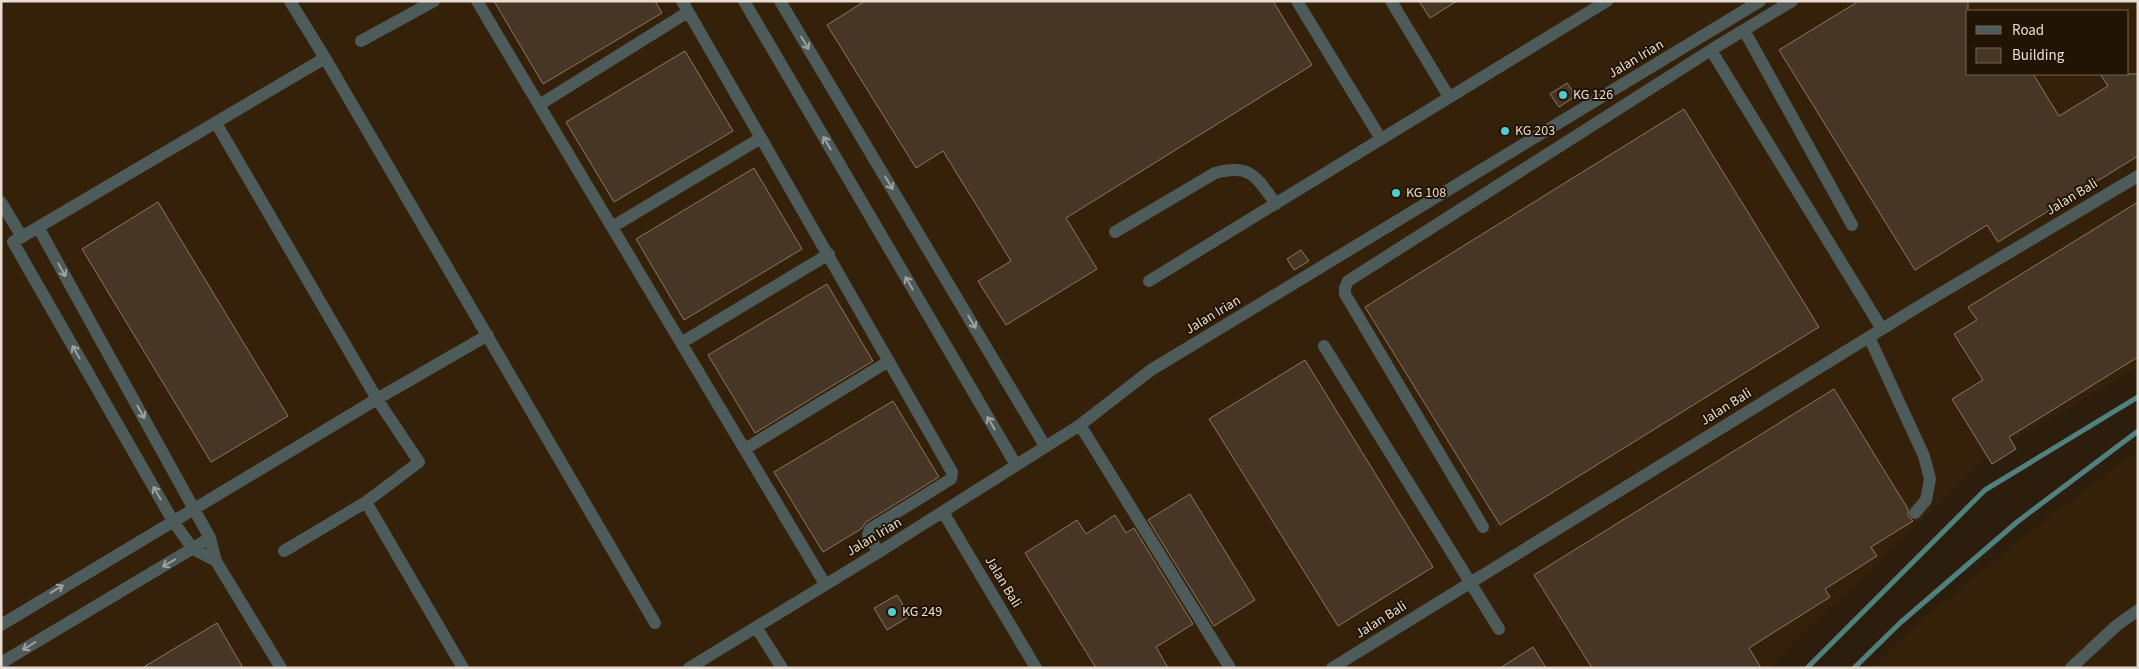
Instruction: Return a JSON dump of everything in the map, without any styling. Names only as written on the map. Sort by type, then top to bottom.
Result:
[{"type":"lane","points":[[290,1],[326,58],[656,623]]},
{"type":"lane","points":[[361,41],[434,1]]},
{"type":"lane","points":[[477,1],[825,584]]},
{"type":"lane","points":[[780,1],[1045,446]]},
{"type":"lane","points":[[1297,1],[1381,139]]},
{"type":"lane","points":[[1391,1],[1449,97]]},
{"type":"lane","points":[[1149,282],[1607,1]]},
{"type":"lane","name":"Jalan Irian","points":[[689,668],[879,552],[1080,425],[1151,370],[1760,1]]},
{"type":"lane","points":[[1483,527],[1345,294],[1348,281],[1711,50],[1792,1]]},
{"type":"lane","points":[[750,4],[1016,465]]},
{"type":"lane","points":[[539,105],[685,6],[829,254],[952,472],[951,479],[870,529],[868,535],[879,552]]},
{"type":"lane","points":[[1744,30],[1852,224]]},
{"type":"lane","points":[[1711,50],[1882,329]]},
{"type":"lane","points":[[17,239],[326,58]]},
{"type":"lane","points":[[216,123],[377,398],[419,462],[366,502],[284,551]]},
{"type":"lane","points":[[612,227],[761,138]]},
{"type":"lane","points":[[1115,232],[1215,173],[1231,168],[1242,169],[1252,174],[1276,204]]},
{"type":"lane","name":"Jalan Bali","points":[[1332,668],[1882,329],[2138,176]]},
{"type":"lane","points":[[1,202],[17,239],[173,521],[193,549],[216,561]]},
{"type":"lane","points":[[38,227],[195,508],[210,538],[216,561],[281,668]]},
{"type":"lane","points":[[681,343],[829,254]]},
{"type":"lane","points":[[1,624],[377,398],[488,335]]},
{"type":"lane","points":[[1869,337],[1924,456],[1930,479],[1926,500],[1915,513]]},
{"type":"lane","points":[[1324,346],[1500,629]]},
{"type":"lane","points":[[745,449],[889,361]]},
{"type":"lane","points":[[1080,425],[1230,668]]},
{"type":"lane","points":[[366,502],[463,668]]},
{"type":"lane","name":"Jalan Bali","points":[[943,512],[1036,668]]},
{"type":"lane","points":[[1,663],[210,538]]},
{"type":"lane","points":[[2071,668],[2116,626],[2138,610]]},
{"type":"lane","points":[[756,627],[782,668]]},
{"type":"shaded area","points":[[1,1],[2138,1],[2138,367],[1986,457],[1770,668],[1,668]]},
{"type":"shaded area","points":[[2138,450],[2138,668],[1870,668],[1912,627],[2045,519]]},
{"type":"building","points":[[494,1],[655,1],[662,13],[543,84]]},
{"type":"building","points":[[865,1],[1273,1],[1312,65],[1066,218],[1097,269],[1006,325],[978,281],[1011,261],[943,151],[916,168],[827,25]]},
{"type":"building","points":[[1419,1],[1457,1],[1430,18]]},
{"type":"building","points":[[1859,1],[1968,1],[1968,10],[1966,10],[1966,75],[2034,75],[2059,116],[2108,86],[2101,75],[2138,74],[2138,156],[1998,242],[1987,225],[1915,270],[1779,50]]},
{"type":"building","points":[[685,51],[733,131],[614,202],[566,122]]},
{"type":"building","name":"KG 126","points":[[1567,83],[1576,96],[1559,107],[1550,94]]},
{"type":"building","points":[[1684,109],[1819,327],[1500,525],[1365,307]]},
{"type":"building","points":[[754,168],[802,249],[684,320],[636,239]]},
{"type":"building","points":[[158,202],[288,416],[211,462],[82,249]]},
{"type":"building","points":[[2138,202],[2138,357],[2009,437],[2016,449],[1992,464],[1952,399],[1983,380],[1954,334],[1977,320],[1968,307]]},
{"type":"building","points":[[1301,250],[1309,261],[1294,270],[1287,259]]},
{"type":"building","points":[[827,284],[873,361],[755,433],[708,355]]},
{"type":"building","points":[[1305,360],[1433,567],[1338,626],[1209,419]]},
{"type":"building","points":[[1834,389],[1908,509],[1908,516],[1913,521],[1871,547],[1877,556],[1825,589],[1830,597],[1749,648],[1761,668],[1592,668],[1534,575]]},
{"type":"building","points":[[893,401],[939,477],[866,522],[861,529],[823,552],[774,472]]},
{"type":"building","points":[[1190,494],[1255,600],[1214,626],[1148,520]]},
{"type":"building","points":[[1115,515],[1126,533],[1134,528],[1193,624],[1156,647],[1168,668],[1096,668],[1025,553],[1077,520],[1086,534]]},
{"type":"building","name":"KG 249","points":[[897,595],[910,616],[887,630],[874,608]]},
{"type":"building","points":[[217,623],[243,668],[142,668]]},
{"type":"building","points":[[1533,647],[1546,668],[1500,668]]},
{"type":"waterway","points":[[1807,668],[1985,490],[2138,397]]},
{"type":"waterway","points":[[1854,668],[1900,623],[2017,522],[2138,431]]},
{"type":"place","name":"KG 126","points":[[1563,95]]},
{"type":"place","name":"KG 203","points":[[1505,131]]},
{"type":"place","name":"KG 108","points":[[1396,193]]},
{"type":"place","name":"KG 249","points":[[892,612]]}]
